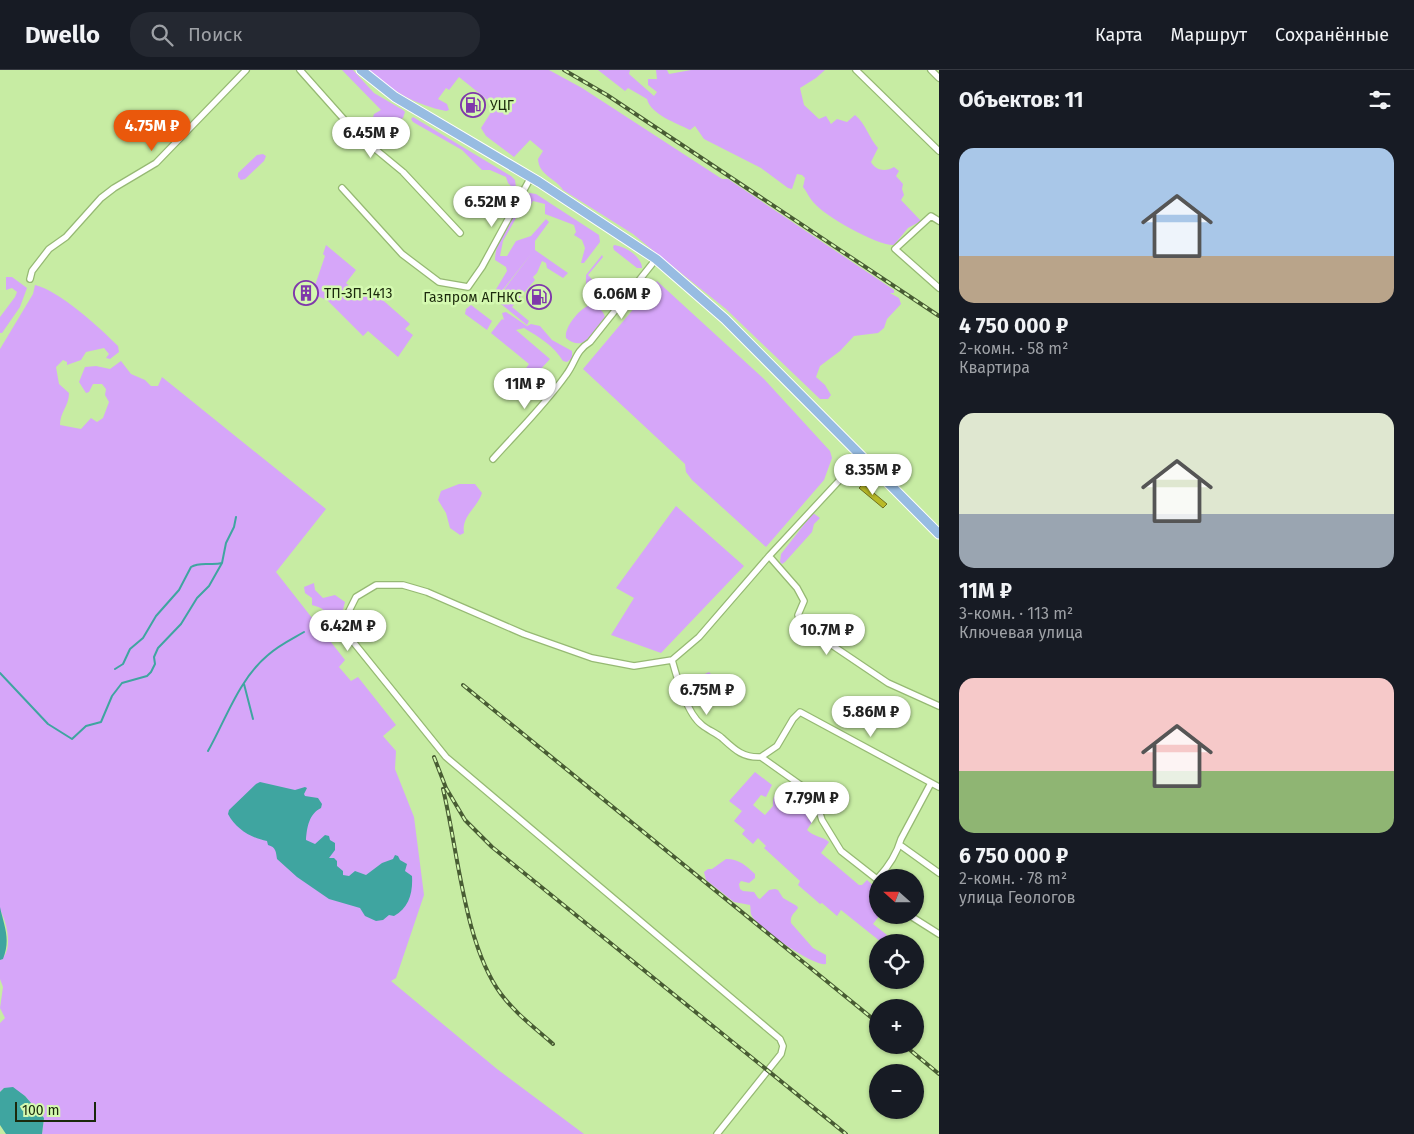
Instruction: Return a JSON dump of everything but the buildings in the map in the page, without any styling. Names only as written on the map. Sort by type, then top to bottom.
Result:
[{"type":"main road","points":[[361,70],[395,97],[531,177],[592,215],[656,259],[725,319],[939,534]]},
{"type":"street","points":[[30,279],[32,271],[49,249],[66,237],[101,198],[156,163],[246,70]]},
{"type":"street","points":[[300,70],[357,134],[403,172],[460,233]]},
{"type":"street","points":[[856,70],[939,151]]},
{"type":"street","points":[[931,70],[939,78]]},
{"type":"street","points":[[342,188],[402,254],[439,282],[468,287],[482,267],[531,177]]},
{"type":"street","points":[[939,221],[931,216],[895,249],[939,288]]},
{"type":"street","points":[[492,459],[539,411],[567,375],[581,347],[590,342],[656,259]]},
{"type":"street","points":[[717,1134],[781,1054],[783,1046],[780,1039],[446,757],[346,633],[345,619],[352,602],[369,588],[376,585],[403,585],[427,592],[524,634],[592,658],[634,666],[672,660],[699,637],[769,556],[862,456]]},
{"type":"street","points":[[769,556],[797,588],[804,601],[798,615],[802,625],[888,682],[939,706]]},
{"type":"street","points":[[672,660],[688,706],[702,725],[719,735],[743,756],[761,757],[809,791],[816,801],[822,820],[841,851],[869,873]]},
{"type":"street","points":[[761,757],[777,746],[793,719],[800,712],[939,787]]},
{"type":"street","points":[[886,869],[931,783]]},
{"type":"street","points":[[900,845],[939,874]]},
{"type":"street","points":[[923,924],[939,934]]},
{"type":"shaded area","points":[[342,70],[353,70],[374,93],[403,110],[405,112],[403,118],[396,122],[369,129],[374,114],[381,110]]},
{"type":"shaded area","points":[[369,70],[549,70],[582,88],[722,179],[728,179],[894,290],[894,293],[890,293],[899,298],[901,304],[887,319],[884,328],[878,333],[854,336],[840,351],[820,366],[816,377],[825,385],[831,395],[828,399],[820,399],[726,309],[633,234],[563,190],[541,169],[538,159],[543,151],[530,140],[514,157],[486,136],[481,128],[495,106],[459,77],[449,90],[446,88],[438,99],[447,104],[449,110],[446,111],[424,105],[404,96]]},
{"type":"shaded area","points":[[598,70],[630,70],[629,74],[654,96],[657,92],[648,85],[648,79],[657,79],[656,70],[667,70],[669,74],[691,70],[825,70],[800,88],[804,105],[819,119],[826,116],[831,124],[837,119],[847,122],[855,115],[878,148],[871,162],[878,169],[885,170],[894,167],[899,171],[896,176],[903,184],[904,195],[901,200],[921,221],[908,228],[894,245],[864,236],[820,209],[803,187],[805,178],[802,175],[797,174],[792,189],[788,188],[761,168],[704,139],[695,126],[690,130],[665,118],[649,105],[647,99],[628,88],[625,91]]},
{"type":"shaded area","points":[[413,117],[511,176],[515,180],[516,187],[513,188],[508,183],[506,177],[490,170],[482,170],[462,150],[413,122],[411,119]]},
{"type":"shaded area","points":[[263,154],[266,156],[264,161],[245,179],[241,180],[238,177],[238,173],[257,155]]},
{"type":"shaded area","points":[[530,193],[536,194],[599,235],[600,242],[584,263],[581,263],[585,248],[582,240],[574,235],[576,232],[574,225],[545,214],[545,204],[533,201],[530,206],[524,204],[525,197]]},
{"type":"shaded area","points":[[517,209],[520,210],[519,213],[503,241],[500,256],[507,256],[516,241],[531,236],[546,219],[549,222],[535,241],[535,250],[568,273],[563,278],[547,268],[546,263],[542,261],[537,273],[533,277],[535,280],[512,307],[529,321],[527,325],[496,300],[532,253],[497,297],[492,296],[507,271],[506,267],[495,260],[497,247]]},
{"type":"shaded area","points":[[326,245],[356,270],[346,283],[361,297],[369,288],[410,324],[405,329],[413,335],[398,357],[368,331],[363,336],[327,300],[312,294],[325,256],[323,254]]},
{"type":"shaded area","points":[[614,245],[623,247],[636,256],[642,268],[637,268],[614,250]]},
{"type":"shaded area","points":[[602,255],[603,257],[588,275],[606,294],[603,298],[609,303],[613,299],[615,301],[615,305],[612,307],[586,285],[586,275]]},
{"type":"shaded area","points":[[6,277],[12,277],[27,288],[20,307],[2,333],[0,333],[0,317],[17,292],[12,288],[6,290]]},
{"type":"shaded area","points":[[657,281],[764,379],[830,451],[832,458],[824,480],[766,547],[692,480],[686,472],[685,464],[583,369]]},
{"type":"shaded area","points":[[35,285],[56,294],[67,302],[118,346],[119,352],[110,359],[106,358],[109,354],[104,348],[86,352],[81,360],[67,365],[67,362],[63,360],[56,367],[59,384],[69,393],[60,425],[81,429],[91,418],[97,422],[103,418],[109,402],[105,395],[106,389],[102,384],[93,384],[89,392],[86,393],[79,382],[85,367],[96,366],[110,369],[121,361],[131,374],[145,380],[151,386],[158,386],[162,377],[326,509],[276,572],[345,660],[339,667],[351,681],[358,677],[396,725],[383,736],[396,751],[395,769],[414,817],[424,895],[396,978],[391,981],[497,1069],[584,1134],[42,1134],[44,1118],[25,1096],[4,1088],[0,1092],[0,1023],[5,1018],[0,1008],[3,987],[0,979],[0,960],[7,950],[8,936],[0,910],[0,349],[33,294]]},
{"type":"shaded area","points":[[471,305],[492,321],[487,330],[465,314],[466,309]]},
{"type":"shaded area","points":[[590,305],[601,310],[605,321],[588,340],[578,343],[572,342],[566,338],[570,324],[577,314]]},
{"type":"shaded area","points":[[506,312],[527,326],[531,324],[540,326],[552,340],[572,351],[572,358],[567,362],[563,361],[551,346],[535,335],[524,328],[516,330],[550,359],[538,372],[529,374],[524,371],[529,364],[491,333],[502,319],[504,320],[502,313]]},
{"type":"shaded area","points":[[459,484],[475,484],[482,493],[467,517],[464,533],[460,535],[450,528],[446,513],[438,500],[441,491]]},
{"type":"shaded area","points":[[676,506],[744,566],[661,653],[611,635],[634,598],[616,588]]},
{"type":"shaded area","points":[[813,513],[820,518],[814,524],[812,532],[782,564],[780,562],[781,554]]},
{"type":"shaded area","points":[[314,583],[315,590],[323,598],[335,595],[345,602],[338,623],[332,628],[328,629],[323,625],[328,619],[325,611],[312,605],[312,598],[305,593],[304,587]]},
{"type":"shaded area","points":[[709,672],[711,674],[709,682],[714,688],[709,695],[701,694],[694,698],[690,694],[700,678]]},
{"type":"shaded area","points":[[755,772],[772,785],[766,797],[761,795],[753,805],[765,815],[773,806],[773,799],[776,794],[784,785],[812,812],[807,817],[812,822],[807,830],[829,842],[821,853],[859,885],[862,885],[867,880],[869,882],[869,924],[873,924],[886,934],[871,934],[841,910],[837,916],[822,903],[820,904],[798,885],[800,881],[764,848],[766,846],[758,838],[753,844],[742,834],[745,830],[734,821],[742,811],[729,801]]},
{"type":"shaded area","points":[[726,859],[739,862],[755,874],[755,878],[749,883],[741,881],[739,884],[740,889],[743,891],[754,892],[760,899],[769,890],[775,889],[778,890],[783,898],[797,906],[798,908],[792,916],[791,923],[813,948],[826,955],[826,964],[810,959],[787,946],[756,922],[751,915],[750,905],[734,902],[706,880],[704,872]]},
{"type":"water","points":[[260,782],[295,790],[305,787],[307,788],[305,796],[318,798],[322,804],[321,808],[311,817],[306,840],[315,844],[325,835],[329,836],[330,840],[335,843],[335,850],[329,858],[334,858],[337,861],[337,866],[343,871],[343,875],[349,876],[355,871],[366,875],[382,863],[393,859],[395,855],[398,856],[400,860],[407,864],[405,871],[412,876],[411,894],[403,909],[394,916],[389,915],[383,920],[376,921],[365,916],[360,908],[329,899],[297,877],[277,859],[275,850],[268,845],[267,841],[255,838],[235,824],[228,814],[229,810]]},
{"type":"water","points":[[0,907],[7,939],[3,959],[0,960]]},
{"type":"water","points":[[13,1087],[25,1096],[44,1118],[42,1134],[6,1134],[0,1125],[0,1092],[4,1088]]},
{"type":"waterway","points":[[0,673],[48,724],[72,739],[86,726],[101,722],[112,696],[122,683],[147,676],[151,672],[155,664],[154,657],[158,648],[181,624],[197,598],[209,586],[222,563],[226,543],[234,527],[236,517]]},
{"type":"waterway","points":[[115,669],[123,664],[130,649],[143,638],[156,616],[179,590],[191,567],[198,564],[222,563]]},
{"type":"waterway","points":[[208,751],[241,687],[249,676],[272,651],[304,632]]},
{"type":"waterway","points":[[244,684],[253,719]]},
{"type":"railway","points":[[564,70],[607,95],[939,316]]},
{"type":"railway","points":[[463,685],[869,1016]]},
{"type":"railway","points":[[434,757],[446,788],[465,820],[492,847],[846,1134]]},
{"type":"railway","points":[[443,789],[470,923],[488,973],[501,994],[513,1008],[553,1044]]},
{"type":"railway","points":[[915,1054],[939,1074]]},
{"type":"place","name":"УЦГ","points":[[473,105]]},
{"type":"place","name":"ТП-ЗП-1413","points":[[306,293]]},
{"type":"place","name":"Газпром АГНКС","points":[[539,297]]}]
